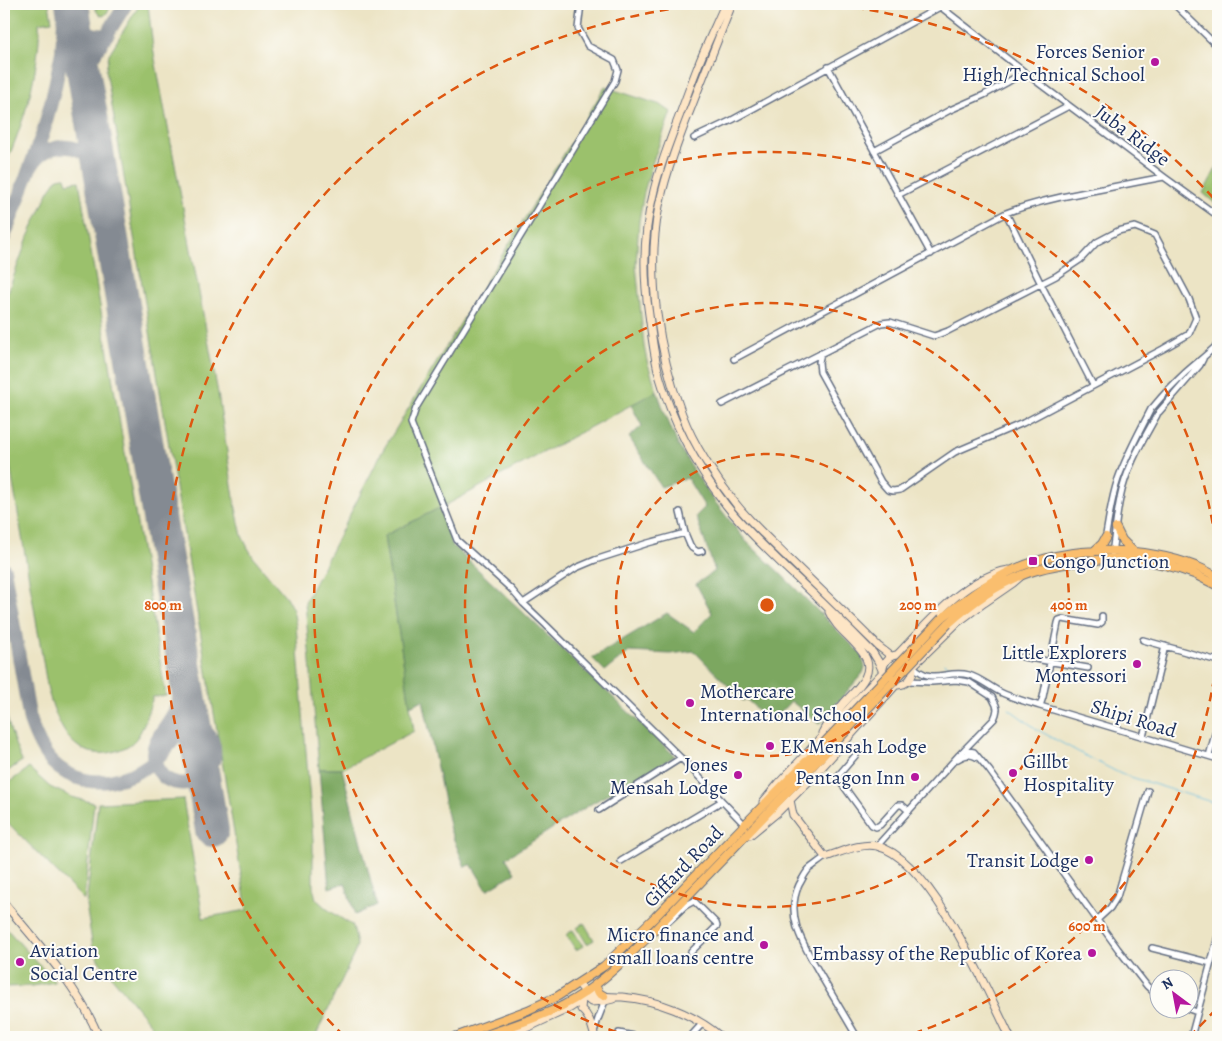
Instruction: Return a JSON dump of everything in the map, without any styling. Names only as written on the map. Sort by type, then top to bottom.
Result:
[{"type":"main road","points":[[725,4],[698,66],[665,154],[647,222],[644,266],[653,345],[660,378],[671,411],[685,441],[726,505],[872,653],[887,680],[896,685],[904,684],[913,675],[913,666],[908,658],[895,655],[878,646],[751,521],[724,489],[697,445],[682,415],[670,379],[662,344],[655,297],[654,252],[659,206],[688,114],[732,4]]},
{"type":"main road","points":[[1116,528],[1122,540],[1134,552]]},
{"type":"main road","points":[[1093,552],[1102,544],[1106,537]]},
{"type":"main road","name":"Giffard Road","points":[[895,655],[949,602],[969,588],[990,576],[1068,554],[1093,552],[1166,566],[1195,575],[1218,586]]},
{"type":"main road","name":"Giffard Road","points":[[945,621],[1021,576],[1041,569],[1108,555],[1134,552],[1168,558],[1198,567],[1218,577]]},
{"type":"main road","name":"Giffard Road","points":[[455,1037],[528,1010],[558,996],[604,966],[656,917],[960,604],[984,587],[1014,570]]},
{"type":"main road","name":"Giffard Road","points":[[913,666],[957,623],[1021,576]]},
{"type":"main road","points":[[824,744],[825,726],[862,682],[868,668],[864,654],[831,617],[827,607]]},
{"type":"main road","points":[[883,672],[885,663],[895,655]]},
{"type":"main road","name":"Giffard Road","points":[[480,1037],[564,1005],[618,967],[742,839],[883,672]]},
{"type":"main road","name":"Giffard Road","points":[[742,839],[778,812],[814,776],[896,685]]},
{"type":"main road","points":[[790,800],[793,815],[825,857],[857,847],[877,846],[892,852],[919,876],[957,932],[1010,1037]]},
{"type":"main road","points":[[778,812],[793,815]]},
{"type":"main road","points":[[4,903],[72,986],[99,1037]]},
{"type":"main road","points":[[578,983],[585,992],[605,999],[623,997],[662,1004],[702,1024],[721,1037]]},
{"type":"main road","points":[[595,985],[605,999]]},
{"type":"main road","points":[[585,992],[580,1003],[581,1009],[591,1021],[594,1035]]},
{"type":"main road","name":"Giffard Road","points":[[502,1037],[570,1008],[576,1004],[585,992]]},
{"type":"street","points":[[581,4],[578,28],[588,46],[614,60],[618,70],[616,81],[416,408],[411,423],[457,540],[511,589],[746,825]]},
{"type":"street","points":[[1174,4],[1218,46]]},
{"type":"street","points":[[694,138],[732,120],[938,5]]},
{"type":"street","name":"Juba Ridge","points":[[938,5],[1164,178],[1218,216]]},
{"type":"street","points":[[828,67],[931,254]]},
{"type":"street","points":[[874,151],[950,110],[992,91],[1024,72]]},
{"type":"street","points":[[898,195],[1069,106]]},
{"type":"street","points":[[734,360],[1006,213],[1049,199],[1164,178]]},
{"type":"street","points":[[1006,213],[1093,385]]},
{"type":"street","points":[[722,404],[881,322],[890,322],[934,336],[948,331],[1056,276],[1080,260],[1097,242],[1118,231],[1134,227],[1155,235],[1190,299],[1196,318],[1189,334],[1163,349],[1023,423],[956,452],[900,490],[893,491],[888,490],[880,482],[820,372],[818,362],[821,353]]},
{"type":"street","points":[[1108,555],[1106,537],[1110,506],[1117,480],[1135,437],[1152,408],[1167,391],[1218,344]]},
{"type":"street","points":[[1108,555],[1116,528],[1120,498],[1136,452],[1158,414],[1205,357]]},
{"type":"street","points":[[680,512],[685,533],[692,548],[698,552],[702,551]]},
{"type":"street","points":[[523,603],[576,568],[685,533]]},
{"type":"street","points":[[1040,706],[1059,620],[1098,625],[1102,622],[1102,616]]},
{"type":"street","points":[[1142,640],[1218,662]]},
{"type":"street","points":[[1143,736],[1165,646]]},
{"type":"street","points":[[1023,657],[1088,668]]},
{"type":"street","name":"Shipi Road","points":[[913,666],[930,677],[952,674],[968,675],[1007,695],[1218,759]]},
{"type":"street","points":[[877,846],[994,719],[997,709],[992,697],[968,681],[908,682]]},
{"type":"street","points":[[1209,756],[1218,723]]},
{"type":"street","points":[[861,749],[837,778],[872,825],[876,827],[880,825],[898,804],[909,811]]},
{"type":"street","points":[[964,750],[974,752],[990,770],[1118,949],[1150,989]]},
{"type":"street","points":[[951,764],[969,754],[982,762]]},
{"type":"street","points":[[599,810],[681,758]]},
{"type":"street","points":[[1097,920],[1110,908],[1117,897],[1148,791]]},
{"type":"street","points":[[621,862],[722,801]]},
{"type":"street","points":[[825,857],[809,869],[796,891],[794,914],[796,926],[808,954],[857,1037]]},
{"type":"street","points":[[694,901],[696,887]]},
{"type":"street","points":[[659,926],[669,921],[682,908],[694,901]]},
{"type":"street","points":[[691,952],[717,926],[716,922],[694,901]]},
{"type":"street","points":[[1200,1002],[1218,936]]},
{"type":"street","points":[[1152,948],[1211,963]]},
{"type":"street","points":[[594,1035],[605,999]]},
{"type":"street","points":[[1191,1037],[1196,1018]]},
{"type":"street","points":[[690,1037],[702,1024]]},
{"type":"street","points":[[619,1033],[639,1037]]},
{"type":"green space","points":[[4,4],[49,4],[52,21],[39,23],[38,50],[31,92],[4,168]]},
{"type":"green space","points":[[95,4],[113,4],[103,16],[96,10]]},
{"type":"green space","points":[[140,4],[148,4],[153,48],[218,393],[235,504],[242,536],[254,558],[286,597],[293,610],[296,625],[313,840],[313,887],[316,899],[327,909],[353,926],[357,945],[315,1037],[161,1037],[99,961],[93,948],[86,905],[98,803],[183,799],[203,918],[247,910],[106,70],[109,54]]},
{"type":"green space","points":[[605,87],[661,105],[671,112],[644,192],[639,221],[636,265],[644,346],[657,391],[450,503],[384,536],[414,731],[342,769],[319,769],[305,602],[383,450]]},
{"type":"green space","points":[[1218,165],[1218,206],[1203,193]]},
{"type":"green space","points":[[65,177],[67,183],[79,181],[166,696],[153,697],[141,731],[130,745],[108,753],[95,753],[83,750],[74,743],[61,725],[48,691],[4,430],[4,303],[28,237],[49,191],[58,178]]},
{"type":"green space","points":[[657,391],[678,445],[715,502],[746,541],[861,654],[865,667],[863,673],[819,724],[791,701],[771,722],[746,699],[743,701],[694,651],[670,654],[629,652],[605,671],[592,658],[667,613],[694,632],[712,613],[696,584],[715,571],[696,516],[705,507],[687,478],[661,487],[629,437],[642,426],[631,405]]},
{"type":"green space","points":[[439,508],[453,546],[675,756],[591,804],[506,858],[515,873],[487,890],[471,864],[465,867],[450,830],[423,700],[410,706],[384,536]]},
{"type":"green space","points":[[4,701],[11,731],[22,761],[4,774]]},
{"type":"green space","points":[[29,768],[50,787],[72,797],[94,803],[84,900],[9,824],[4,815],[4,786]]},
{"type":"green space","points":[[319,769],[342,769],[377,905],[355,915],[345,883],[329,888]]},
{"type":"green space","points":[[584,923],[594,940],[587,944],[577,928]]},
{"type":"green space","name":"Aviation Social Centre","points":[[4,926],[55,982],[33,986],[4,987]]},
{"type":"green space","points":[[573,930],[583,946],[576,950],[566,935]]},
{"type":"waterway","points":[[945,663],[951,668]]},
{"type":"waterway","points":[[1009,709],[1038,730],[1121,774],[1218,804]]},
{"type":"taxiway","points":[[4,237],[44,130],[62,52],[65,4]]},
{"type":"taxiway","points":[[86,86],[87,72],[92,58],[126,4]]},
{"type":"taxiway","points":[[73,11],[81,27],[96,35],[108,34]]},
{"type":"taxiway","points":[[33,164],[39,157],[54,148],[71,147],[79,150],[93,162],[99,173],[104,195]]},
{"type":"taxiway","points":[[4,569],[30,721],[47,757],[67,774],[85,780],[104,781],[123,778],[141,770],[157,758],[170,744],[180,727],[186,705],[187,682]]},
{"type":"taxiway","points":[[181,649],[183,678],[180,699],[158,737],[153,753],[154,762],[159,771],[170,781],[185,783],[203,776],[207,773],[214,758],[211,738],[199,723],[190,701]]},
{"type":"runway","points":[[72,4],[212,830]]},
{"type":"place","name":"Forces Senior High/Technical School","points":[[1155,62]]},
{"type":"place","name":"Congo Junction","points":[[1033,561]]},
{"type":"place","name":"Little Explorers Montessori","points":[[1137,664]]},
{"type":"place","name":"Mothercare International School","points":[[690,703]]},
{"type":"place","name":"EK Mensah Lodge","points":[[770,746]]},
{"type":"place","name":"Gillbt Hospitality","points":[[1013,773]]},
{"type":"place","name":"Jones Mensah Lodge","points":[[738,775]]},
{"type":"place","name":"Pentagon Inn","points":[[915,777]]},
{"type":"place","name":"Transit Lodge","points":[[1089,860]]},
{"type":"place","name":"Micro finance and small loans centre","points":[[764,945]]},
{"type":"place","name":"Embassy of the Republic of Korea","points":[[1092,953]]},
{"type":"place","name":"Aviation Social Centre","points":[[20,962]]}]
